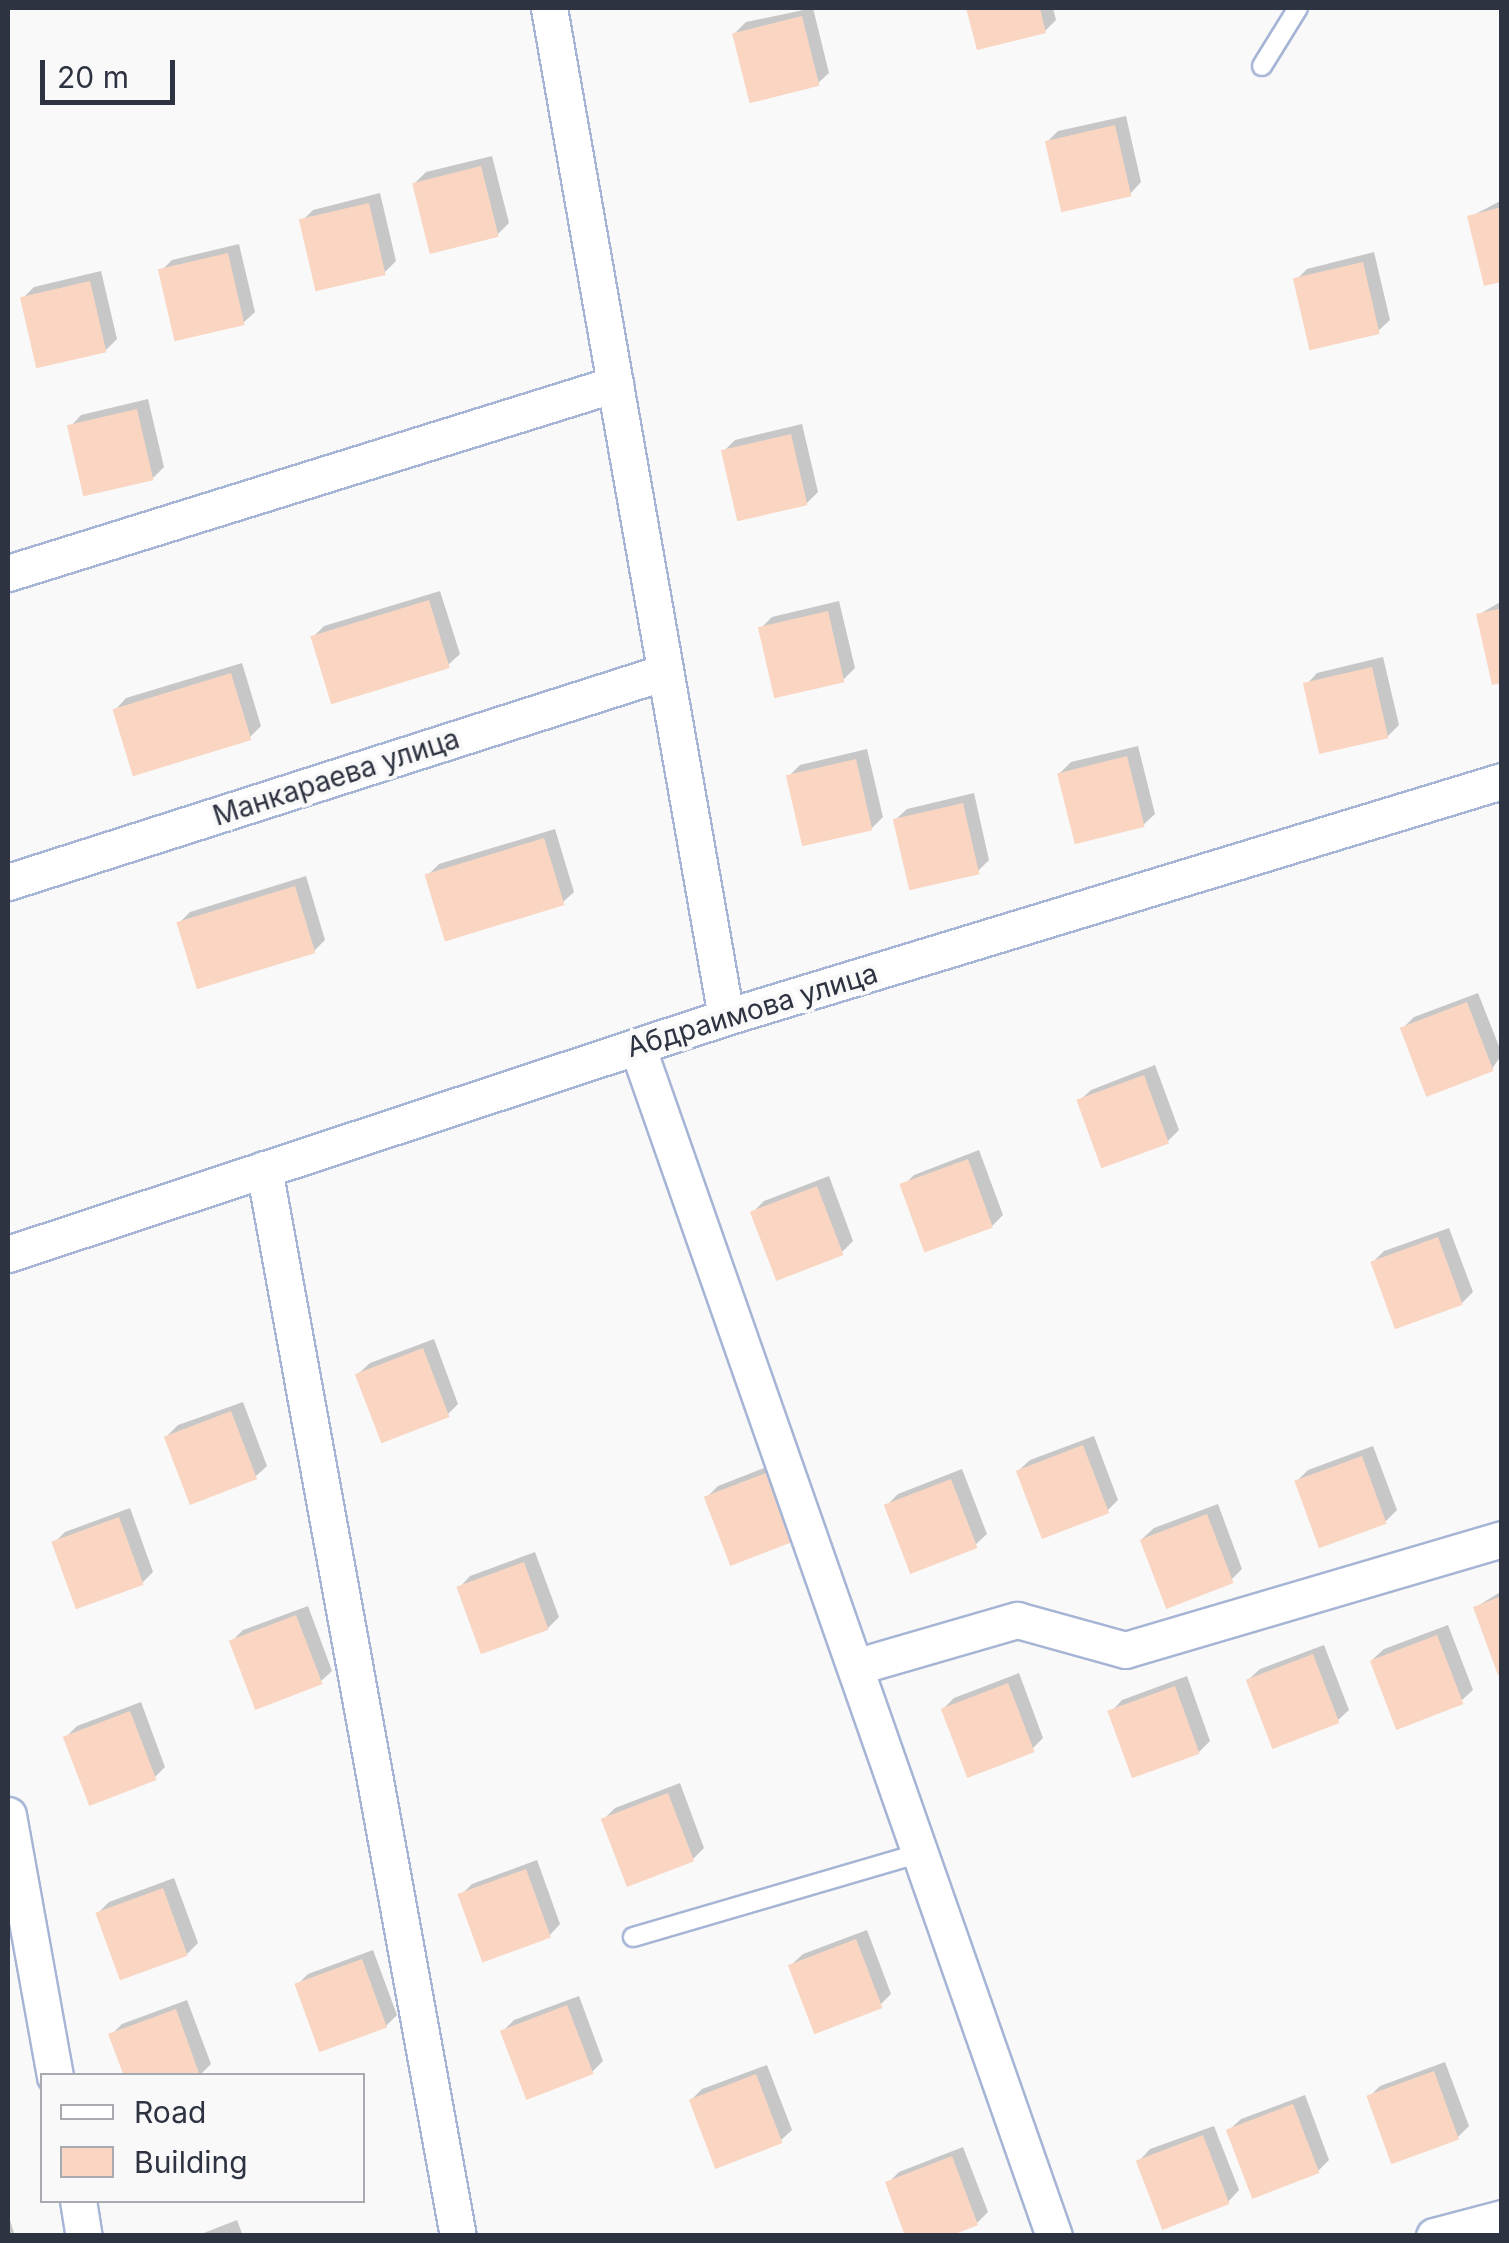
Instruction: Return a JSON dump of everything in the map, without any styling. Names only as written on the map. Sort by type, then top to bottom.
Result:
[{"type":"street","points":[[561,10],[615,384],[726,1017]]},
{"type":"street","points":[[8,572],[615,384]]},
{"type":"street","name":"Манкараева улица","points":[[8,882],[665,672]]},
{"type":"street","name":"Абдраимова улица","points":[[8,1254],[726,1017],[1502,781]]},
{"type":"street","points":[[637,1046],[1054,2236]]},
{"type":"street","points":[[264,1169],[458,2236]]},
{"type":"street","points":[[855,1668],[1017,1620],[1126,1650],[1502,1539]]},
{"type":"street","points":[[8,1815],[54,2073]]},
{"type":"street","points":[[78,2203],[84,2236]]},
{"type":"street","points":[[1434,2236],[1502,2218]]},
{"type":"lane","points":[[1262,66],[1298,8]]},
{"type":"lane","points":[[633,1937],[920,1853]]},
{"type":"building","points":[[966,8],[1040,8],[1046,33],[977,50]]},
{"type":"building","points":[[802,16],[819,86],[750,103],[732,33]]},
{"type":"building","points":[[1115,125],[1131,196],[1061,212],[1045,141]]},
{"type":"building","points":[[481,166],[499,237],[430,254],[412,183]]},
{"type":"building","points":[[369,203],[386,275],[315,291],[299,219]]},
{"type":"building","points":[[1502,207],[1502,282],[1484,286],[1467,216]]},
{"type":"building","points":[[228,253],[245,325],[174,341],[158,269]]},
{"type":"building","points":[[1363,262],[1380,334],[1309,350],[1293,278]]},
{"type":"building","points":[[90,281],[106,352],[36,368],[20,297]]},
{"type":"building","points":[[137,409],[153,480],[83,496],[67,425]]},
{"type":"building","points":[[791,434],[807,505],[737,521],[721,450]]},
{"type":"building","points":[[429,600],[450,668],[331,704],[310,636]]},
{"type":"building","points":[[1502,608],[1502,683],[1492,685],[1476,614]]},
{"type":"building","points":[[828,611],[844,682],[774,698],[758,627]]},
{"type":"building","points":[[1372,667],[1388,738],[1319,754],[1303,683]]},
{"type":"building","points":[[231,673],[251,740],[133,776],[112,709]]},
{"type":"building","points":[[1127,756],[1145,827],[1075,844],[1057,773]]},
{"type":"building","points":[[856,759],[872,830],[802,846],[786,775]]},
{"type":"building","points":[[963,803],[979,874],[909,890],[893,819]]},
{"type":"building","points":[[544,838],[564,905],[445,941],[424,875]]},
{"type":"building","points":[[295,886],[315,953],[197,989],[176,922]]},
{"type":"building","points":[[1467,1002],[1494,1071],[1426,1097],[1400,1028]]},
{"type":"building","points":[[1144,1075],[1169,1144],[1101,1168],[1076,1100]]},
{"type":"building","points":[[968,1159],[993,1228],[924,1253],[899,1184]]},
{"type":"building","points":[[817,1186],[844,1255],[776,1281],[750,1212]]},
{"type":"building","points":[[1438,1237],[1463,1305],[1395,1329],[1370,1262]]},
{"type":"building","points":[[423,1348],[450,1417],[381,1443],[355,1374]]},
{"type":"building","points":[[231,1411],[257,1479],[190,1505],[164,1437]]},
{"type":"building","points":[[1083,1445],[1109,1513],[1042,1539],[1016,1471]]},
{"type":"building","points":[[1362,1456],[1387,1524],[1319,1548],[1294,1481]]},
{"type":"building","points":[[771,1471],[798,1540],[730,1566],[704,1497]]},
{"type":"building","points":[[951,1479],[978,1548],[910,1574],[884,1505]]},
{"type":"building","points":[[1207,1514],[1234,1583],[1166,1609],[1140,1540]]},
{"type":"building","points":[[119,1517],[144,1585],[76,1609],[51,1542]]},
{"type":"building","points":[[524,1562],[549,1630],[481,1654],[456,1587]]},
{"type":"building","points":[[1502,1596],[1502,1674],[1498,1675],[1473,1607]]},
{"type":"building","points":[[296,1615],[323,1684],[255,1710],[229,1641]]},
{"type":"building","points":[[1437,1635],[1464,1704],[1396,1730],[1370,1661]]},
{"type":"building","points":[[1313,1654],[1340,1723],[1272,1749],[1246,1680]]},
{"type":"building","points":[[1008,1683],[1035,1752],[967,1778],[941,1709]]},
{"type":"building","points":[[1175,1686],[1200,1754],[1132,1778],[1107,1711]]},
{"type":"building","points":[[130,1711],[157,1780],[89,1806],[63,1737]]},
{"type":"building","points":[[668,1793],[694,1861],[627,1887],[601,1819]]},
{"type":"building","points":[[526,1869],[551,1938],[482,1963],[457,1894]]},
{"type":"building","points":[[163,1888],[188,1956],[120,1980],[95,1913]]},
{"type":"building","points":[[856,1939],[883,2008],[814,2034],[788,1965]]},
{"type":"building","points":[[362,1959],[387,2028],[319,2052],[294,1984]]},
{"type":"building","points":[[567,2005],[594,2074],[526,2100],[500,2031]]},
{"type":"building","points":[[176,2009],[199,2073],[123,2073],[108,2034]]},
{"type":"building","points":[[1434,2071],[1459,2140],[1391,2164],[1366,2096]]},
{"type":"building","points":[[756,2074],[783,2143],[715,2169],[689,2100]]},
{"type":"building","points":[[1293,2104],[1320,2173],[1252,2199],[1226,2130]]},
{"type":"building","points":[[1203,2135],[1230,2204],[1162,2230],[1136,2161]]},
{"type":"building","points":[[952,2156],[978,2225],[950,2236],[905,2236],[885,2182]]}]
